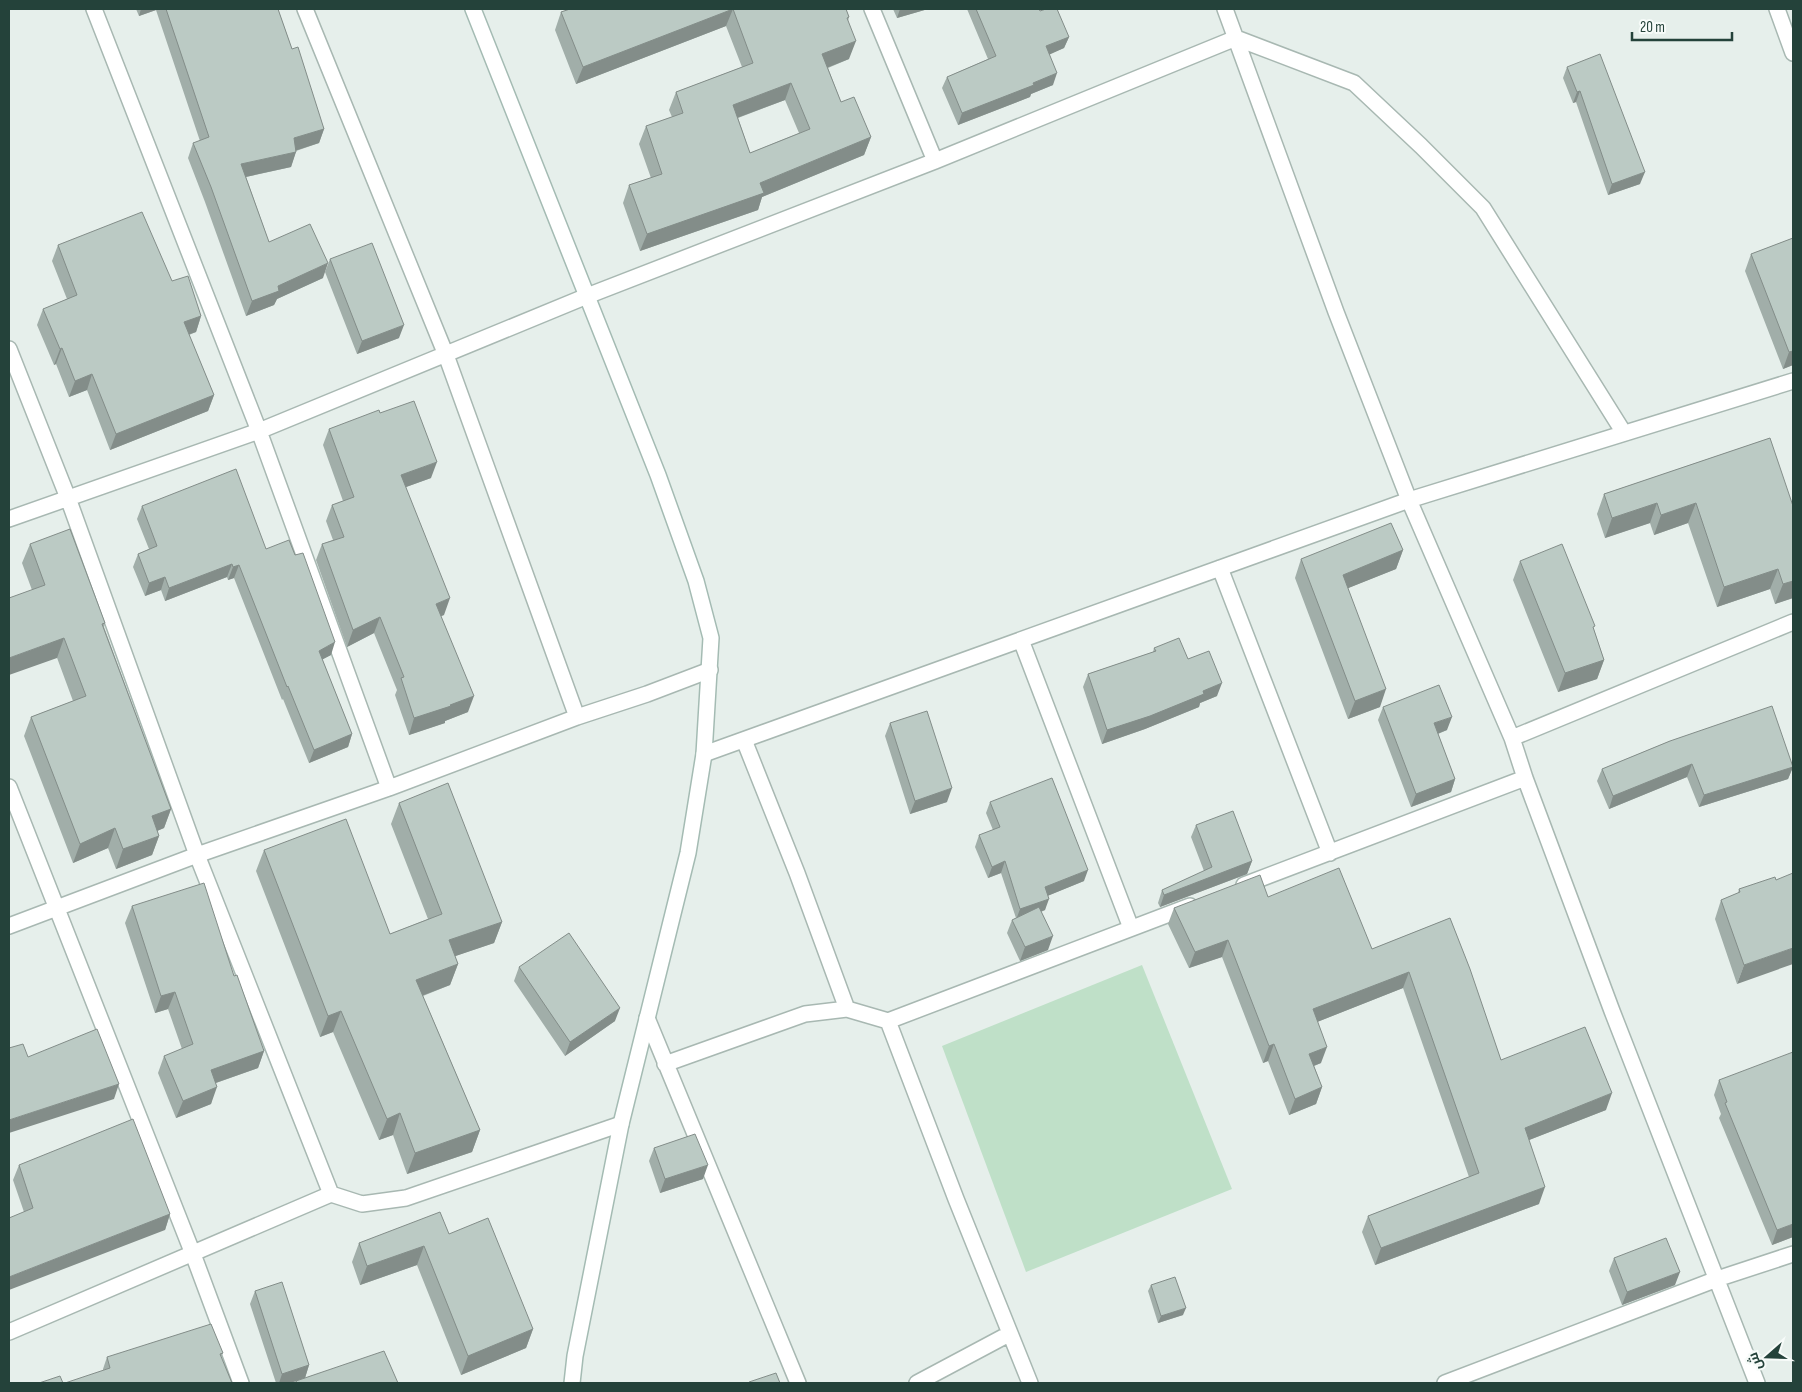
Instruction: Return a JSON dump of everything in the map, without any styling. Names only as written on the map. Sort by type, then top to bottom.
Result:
[{"type":"street","points":[[94,9],[260,431],[389,788]]},
{"type":"street","points":[[305,9],[446,355],[577,717]]},
{"type":"street","points":[[473,9],[658,475],[696,580],[711,638],[704,754],[688,854],[621,1124],[575,1356],[572,1383]]},
{"type":"street","points":[[872,9],[935,161]]},
{"type":"street","points":[[1224,9],[1336,312],[1409,500],[1512,738],[1525,778],[1612,1011],[1757,1383]]},
{"type":"street","points":[[1778,9],[1793,53]]},
{"type":"street","points":[[9,519],[260,431],[587,296],[935,161],[1236,38],[1354,82],[1483,208],[1624,434]]},
{"type":"street","points":[[9,349],[68,498],[197,855],[330,1194]]},
{"type":"street","points":[[704,754],[1409,500],[1793,381]]},
{"type":"street","points":[[1220,568],[1330,852]]},
{"type":"street","points":[[1512,738],[1793,622]]},
{"type":"street","points":[[1021,640],[1131,928]]},
{"type":"street","points":[[9,926],[197,855],[389,788],[577,717],[647,694],[710,670]]},
{"type":"street","points":[[744,740],[797,873],[847,1009]]},
{"type":"street","points":[[1231,890],[1525,778]]},
{"type":"street","points":[[9,787],[193,1254],[241,1383]]},
{"type":"street","points":[[665,1064],[805,1014],[847,1009],[888,1021],[1204,901]]},
{"type":"street","points":[[646,1018],[798,1383]]},
{"type":"street","points":[[888,1021],[1009,1334],[1030,1383]]},
{"type":"street","points":[[9,1332],[330,1194],[362,1204],[406,1198],[621,1124]]},
{"type":"street","points":[[1446,1383],[1717,1279],[1793,1254]]},
{"type":"street","points":[[917,1383],[1009,1334]]},
{"type":"green space","points":[[1142,965],[1232,1189],[1026,1272],[942,1046]]},
{"type":"building","points":[[166,9],[278,9],[292,49],[298,47],[324,129],[294,138],[296,152],[241,164],[269,242],[310,224],[328,263],[278,286],[279,291],[252,301],[193,143],[209,137]]},
{"type":"building","points":[[570,9],[733,9],[583,67],[561,12]]},
{"type":"building","points":[[733,9],[846,9],[849,17],[847,18],[856,41],[822,54],[841,102],[854,97],[871,137],[760,183],[764,193],[647,234],[629,185],[662,174],[646,126],[683,113],[676,92],[753,63]],"holes":[[[791,83],[810,129],[750,153],[733,105]]]},
{"type":"building","points":[[976,9],[1039,9],[1040,11],[1057,9],[1069,37],[1046,46],[1057,73],[1033,83],[1034,85],[962,113],[947,77],[996,56]]},
{"type":"building","points":[[1600,54],[1645,172],[1612,184],[1580,91],[1577,92],[1567,67]]},
{"type":"building","points":[[142,212],[172,281],[188,276],[201,316],[184,322],[214,395],[116,434],[92,374],[75,381],[62,348],[60,349],[43,309],[77,295],[58,245]]},
{"type":"building","points":[[1793,238],[1793,351],[1789,352],[1751,254]]},
{"type":"building","points":[[372,243],[404,325],[362,341],[330,259]]},
{"type":"building","points":[[414,401],[437,462],[401,475],[450,598],[436,604],[474,696],[414,718],[401,678],[404,677],[380,617],[353,630],[322,544],[344,537],[332,505],[354,497],[329,429],[379,410],[380,413]]},
{"type":"building","points":[[1770,438],[1793,506],[1793,581],[1783,584],[1778,569],[1724,587],[1696,503],[1661,515],[1657,503],[1612,518],[1604,494]]},
{"type":"building","points":[[236,469],[266,549],[289,540],[295,555],[303,553],[335,642],[319,651],[352,734],[314,750],[239,565],[233,567],[232,564],[169,588],[165,577],[149,583],[138,554],[157,546],[142,506]]},
{"type":"building","points":[[1391,523],[1403,550],[1343,575],[1386,689],[1355,701],[1301,559]]},
{"type":"building","points":[[70,529],[105,623],[102,624],[171,809],[152,816],[159,836],[123,849],[115,828],[80,844],[31,717],[86,696],[64,638],[9,658],[9,598],[45,585],[30,544]]},
{"type":"building","points":[[1562,544],[1595,626],[1593,627],[1604,660],[1565,673],[1520,561]]},
{"type":"building","points":[[1179,638],[1188,659],[1209,651],[1222,683],[1203,691],[1204,694],[1150,716],[1107,730],[1088,674],[1156,651],[1154,648]]},
{"type":"building","points":[[1439,685],[1452,717],[1434,723],[1455,779],[1416,794],[1383,707]]},
{"type":"building","points":[[1772,706],[1793,767],[1704,795],[1692,764],[1613,796],[1602,769],[1670,741]]},
{"type":"building","points":[[927,711],[952,788],[915,801],[890,723]]},
{"type":"building","points":[[1052,778],[1088,870],[1045,887],[1049,899],[1020,909],[1005,861],[992,867],[979,835],[1000,827],[990,802]]},
{"type":"building","points":[[448,783],[502,922],[449,940],[458,964],[416,980],[480,1130],[415,1153],[400,1113],[387,1119],[341,1011],[328,1016],[264,850],[346,819],[390,934],[442,914],[399,803]]},
{"type":"building","points":[[1233,811],[1252,861],[1164,895],[1162,890],[1212,867],[1196,825]]},
{"type":"building","points":[[1339,868],[1372,949],[1450,918],[1470,969],[1501,1060],[1585,1027],[1612,1093],[1525,1128],[1545,1187],[1381,1248],[1368,1216],[1479,1173],[1409,972],[1313,1009],[1327,1047],[1309,1054],[1322,1087],[1295,1099],[1274,1044],[1269,1046],[1228,940],[1195,952],[1174,908],[1260,875],[1268,897]]},
{"type":"building","points":[[1793,873],[1793,948],[1744,965],[1721,900],[1740,892],[1739,889],[1775,877],[1776,880]]},
{"type":"building","points":[[204,883],[234,976],[237,975],[264,1051],[211,1070],[217,1087],[183,1101],[164,1056],[193,1044],[175,992],[161,996],[132,906]]},
{"type":"building","points":[[1039,907],[1053,936],[1025,947],[1012,920]]},
{"type":"building","points":[[569,933],[620,1008],[570,1042],[519,967]]},
{"type":"building","points":[[97,1029],[119,1084],[9,1120],[9,1048],[23,1044],[28,1057]]},
{"type":"building","points":[[1793,1052],[1793,1224],[1777,1230],[1725,1103],[1727,1102],[1719,1080]]},
{"type":"building","points":[[133,1119],[170,1214],[9,1277],[9,1218],[33,1208],[19,1165]]},
{"type":"building","points":[[695,1134],[708,1165],[665,1179],[654,1148]]},
{"type":"building","points":[[440,1212],[449,1234],[488,1218],[533,1329],[468,1356],[424,1246],[367,1266],[359,1243]]},
{"type":"building","points":[[1666,1238],[1680,1272],[1627,1292],[1614,1258]]},
{"type":"building","points":[[1175,1277],[1186,1308],[1161,1316],[1151,1285]]},
{"type":"building","points":[[282,1282],[309,1365],[282,1374],[255,1291]]},
{"type":"building","points":[[211,1324],[223,1353],[220,1354],[232,1383],[65,1383],[110,1368],[107,1357]]},
{"type":"building","points":[[384,1351],[398,1383],[297,1383],[296,1381]]},
{"type":"building","points":[[776,1373],[780,1383],[749,1382]]},
{"type":"building","points":[[60,1376],[63,1383],[39,1383]]}]
